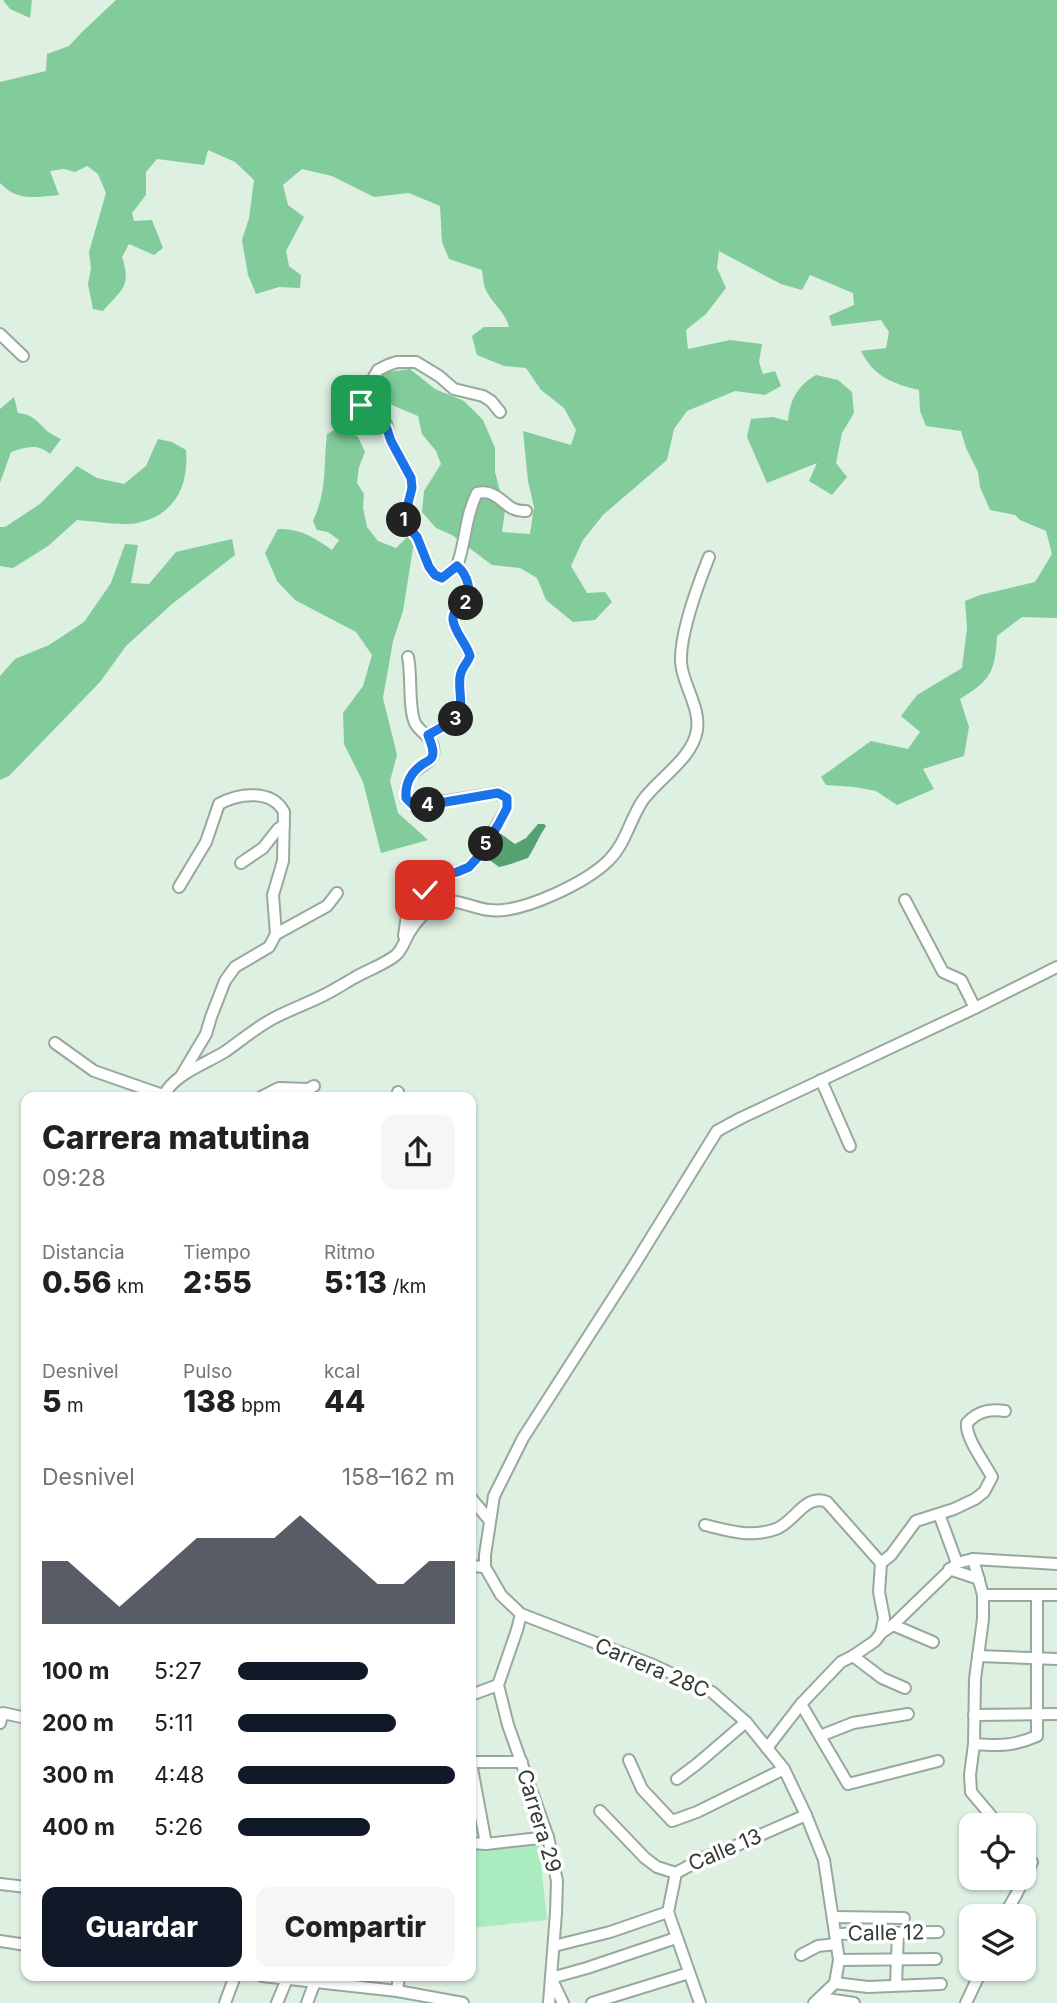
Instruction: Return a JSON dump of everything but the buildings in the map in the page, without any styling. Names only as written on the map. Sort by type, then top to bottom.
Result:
[{"type":"street","points":[[0,334],[23,356]]},
{"type":"street","points":[[500,412],[484,396],[454,389],[416,362],[397,362],[378,370],[372,382],[371,391],[391,441],[411,478],[412,488],[404,519],[417,537],[435,575],[442,578],[457,566],[467,516],[477,494],[490,493],[514,510],[526,511]]},
{"type":"street","points":[[348,414],[344,402],[349,398],[361,405],[374,420],[387,429]]},
{"type":"street","points":[[166,1092],[180,1078],[249,1033],[398,954],[411,929],[425,913],[442,902],[454,901],[492,911],[513,909],[535,903],[593,873],[609,860],[621,845],[652,788],[686,755],[693,744],[697,729],[695,710],[682,668],[681,650],[698,585],[709,557]]},
{"type":"street","points":[[428,735],[458,718],[462,709],[459,681],[461,670],[470,656],[468,646],[453,625],[454,613],[459,607],[466,605],[468,589],[467,579],[457,566]]},
{"type":"street","points":[[404,943],[408,908],[414,899],[441,876],[469,867],[478,857],[507,808],[507,798],[498,793],[422,806],[413,805],[406,798],[408,778],[431,759],[433,754],[428,735],[415,724],[408,657]]},
{"type":"street","points":[[179,887],[206,842],[219,804],[237,796],[260,796],[274,800],[280,806],[284,812],[283,860],[274,895],[276,934],[269,947],[235,967],[225,981],[206,1034],[180,1078]]},
{"type":"street","points":[[241,863],[263,848],[284,825]]},
{"type":"street","points":[[276,934],[327,906],[337,893]]},
{"type":"street","points":[[905,900],[943,972],[961,980],[975,1008]]},
{"type":"street","points":[[476,1566],[485,1567],[494,1496],[523,1438],[634,1267],[717,1131],[1057,967]]},
{"type":"street","points":[[55,1043],[94,1071],[152,1092]]},
{"type":"street","points":[[821,1080],[850,1146]]},
{"type":"street","points":[[271,1092],[279,1088],[307,1090],[314,1086]]},
{"type":"street","points":[[881,1563],[891,1555],[916,1521],[975,1499],[984,1492],[992,1477],[970,1441],[967,1423],[980,1412],[1005,1411]]},
{"type":"street","points":[[705,1525],[753,1535],[786,1524],[808,1502],[821,1499],[827,1502],[881,1563],[879,1592],[884,1618],[881,1633]]},
{"type":"street","points":[[476,1505],[490,1521]]},
{"type":"street","points":[[939,1514],[953,1566],[979,1579]]},
{"type":"street","points":[[973,1559],[983,1595],[983,1619],[975,1679],[971,1792],[989,1813]]},
{"type":"street","points":[[767,1748],[801,1704],[841,1662],[875,1641],[953,1566],[973,1559],[1057,1564]]},
{"type":"street","name":"Carrera 28C","points":[[485,1567],[501,1595],[521,1614],[653,1665],[712,1692],[746,1722],[784,1769],[824,1860],[839,1960],[835,1983]]},
{"type":"street","points":[[983,1595],[1057,1595]]},
{"type":"street","points":[[974,1744],[1019,1744],[1037,1736],[1037,1595]]},
{"type":"street","points":[[476,1693],[498,1685],[521,1614]]},
{"type":"street","points":[[893,1625],[933,1642]]},
{"type":"street","points":[[853,1656],[882,1678],[905,1688]]},
{"type":"street","points":[[978,1656],[1057,1659]]},
{"type":"street","name":"Carrera 29","points":[[498,1685],[508,1726],[548,1837],[557,1881],[549,2003]]},
{"type":"street","points":[[801,1704],[848,1784],[938,1761]]},
{"type":"street","points":[[0,1723],[4,1713],[21,1717]]},
{"type":"street","points":[[820,1736],[853,1723],[908,1714]]},
{"type":"street","points":[[974,1715],[1057,1714]]},
{"type":"street","points":[[677,1779],[746,1722]]},
{"type":"street","points":[[629,1760],[642,1789],[672,1821],[697,1812],[784,1769]]},
{"type":"street","points":[[476,1763],[522,1762]]},
{"type":"street","points":[[476,1790],[486,1844]]},
{"type":"street","points":[[600,1811],[645,1858],[657,1867],[676,1873]]},
{"type":"street","name":"Calle 13","points":[[668,1912],[676,1873],[707,1856],[806,1815]]},
{"type":"street","points":[[476,1843],[548,1837]]},
{"type":"street","points":[[0,1884],[21,1886]]},
{"type":"street","points":[[554,1946],[610,1932],[668,1912],[700,2003]]},
{"type":"street","points":[[833,1917],[904,1918]]},
{"type":"street","name":"Calle 12","points":[[801,1955],[835,1939],[938,1932]]},
{"type":"street","points":[[896,1985],[898,1933]]},
{"type":"street","points":[[563,2003],[551,1978],[676,1938]]},
{"type":"street","points":[[0,1941],[21,1944]]},
{"type":"street","points":[[839,1960],[936,1959]]},
{"type":"street","points":[[597,2002],[689,1973]]},
{"type":"street","points":[[225,2003],[233,1981]]},
{"type":"street","points":[[277,2003],[289,1981]]},
{"type":"street","points":[[309,1981],[320,1981]]},
{"type":"street","points":[[361,1981],[432,2000],[463,2003]]},
{"type":"street","points":[[397,1991],[398,1981]]},
{"type":"street","points":[[966,2003],[976,1981]]},
{"type":"street","points":[[307,2003],[315,1982]]},
{"type":"street","points":[[817,2001],[835,1983],[868,1987],[941,1984]]},
{"type":"street","points":[[817,2001],[854,2003]]},
{"type":"shaded area","points":[[3,0],[32,0],[30,18],[10,9]]},
{"type":"shaded area","points":[[116,0],[1057,0],[1057,618],[1022,617],[997,636],[995,658],[989,674],[979,686],[960,699],[969,727],[964,756],[923,769],[934,789],[897,805],[876,791],[826,785],[821,777],[871,741],[908,749],[920,732],[901,716],[917,695],[962,668],[967,628],[965,601],[1035,582],[1052,554],[1046,531],[1020,520],[1015,515],[990,510],[961,431],[926,426],[920,411],[919,390],[885,378],[871,367],[861,351],[886,348],[889,332],[881,320],[832,326],[829,316],[854,305],[853,293],[810,275],[802,290],[781,284],[719,251],[717,268],[726,288],[706,314],[686,330],[688,349],[730,340],[762,344],[759,362],[763,374],[775,371],[781,386],[765,395],[735,391],[687,411],[674,429],[667,460],[603,515],[583,540],[571,566],[587,593],[605,592],[612,602],[595,620],[573,622],[546,600],[537,578],[520,568],[492,565],[452,535],[436,528],[422,512],[424,491],[441,464],[436,451],[422,434],[418,416],[394,406],[376,393],[380,373],[410,369],[435,389],[464,401],[483,420],[495,448],[495,472],[505,510],[502,532],[530,534],[534,507],[528,481],[523,431],[571,445],[576,430],[564,408],[541,390],[526,368],[504,366],[477,355],[472,336],[484,327],[509,327],[485,288],[482,270],[449,259],[442,242],[440,206],[409,193],[374,197],[332,176],[302,169],[283,185],[288,205],[304,217],[286,251],[289,266],[301,275],[300,288],[279,287],[256,294],[248,275],[242,240],[249,218],[254,180],[235,162],[208,150],[204,165],[157,159],[146,172],[146,195],[132,213],[134,221],[152,220],[163,248],[154,255],[129,244],[122,257],[125,282],[120,293],[103,311],[93,309],[88,284],[91,268],[89,252],[106,193],[98,174],[87,166],[75,172],[64,169],[50,171],[59,195],[42,197],[20,196],[0,183],[0,82],[46,71],[47,54],[69,46]]},
{"type":"shaded area","points":[[816,375],[838,380],[852,392],[854,413],[842,433],[836,463],[847,477],[832,495],[809,481],[817,463],[767,483],[747,437],[751,419],[773,417],[788,421],[796,394]]},
{"type":"shaded area","points":[[14,397],[18,413],[31,416],[61,439],[50,454],[36,447],[11,452],[0,483],[0,409]]},
{"type":"shaded area","points":[[343,425],[358,437],[365,452],[357,483],[364,494],[363,508],[367,527],[378,541],[396,548],[407,537],[414,542],[403,611],[393,641],[383,698],[397,755],[390,781],[398,813],[428,840],[381,853],[363,782],[344,744],[343,713],[363,686],[372,655],[356,632],[295,600],[277,581],[265,553],[278,529],[294,530],[307,535],[332,550],[339,540],[328,532],[317,530],[313,521],[323,488],[327,434]]},
{"type":"shaded area","points":[[158,439],[172,442],[186,450],[182,487],[170,506],[150,519],[131,524],[77,520],[48,546],[13,568],[0,566],[0,527],[5,527],[40,504],[77,466],[97,478],[124,484],[146,466]]},
{"type":"shaded area","points":[[232,539],[235,555],[172,604],[126,646],[100,682],[9,776],[0,780],[0,676],[15,659],[49,645],[84,622],[111,583],[125,544],[138,545],[131,583],[149,584],[176,552]]},
{"type":"shaded area","points":[[538,824],[546,826],[528,858],[499,867],[488,859],[487,854],[497,831],[515,844],[526,838]]},
{"type":"shaded area","points":[[539,1844],[547,1920],[476,1927],[476,1850]]},
{"type":"route","points":[[361,405],[374,420],[387,429],[411,478],[412,488],[404,519],[417,537],[429,567],[435,575],[442,578],[457,566],[467,579],[468,599],[466,605],[459,607],[454,613],[453,625],[468,646],[470,656],[461,670],[459,681],[462,709],[458,718],[428,735],[433,754],[431,759],[408,778],[406,798],[413,805],[422,806],[498,793],[507,798],[507,808],[478,857],[469,867],[441,876],[425,890]]}]
